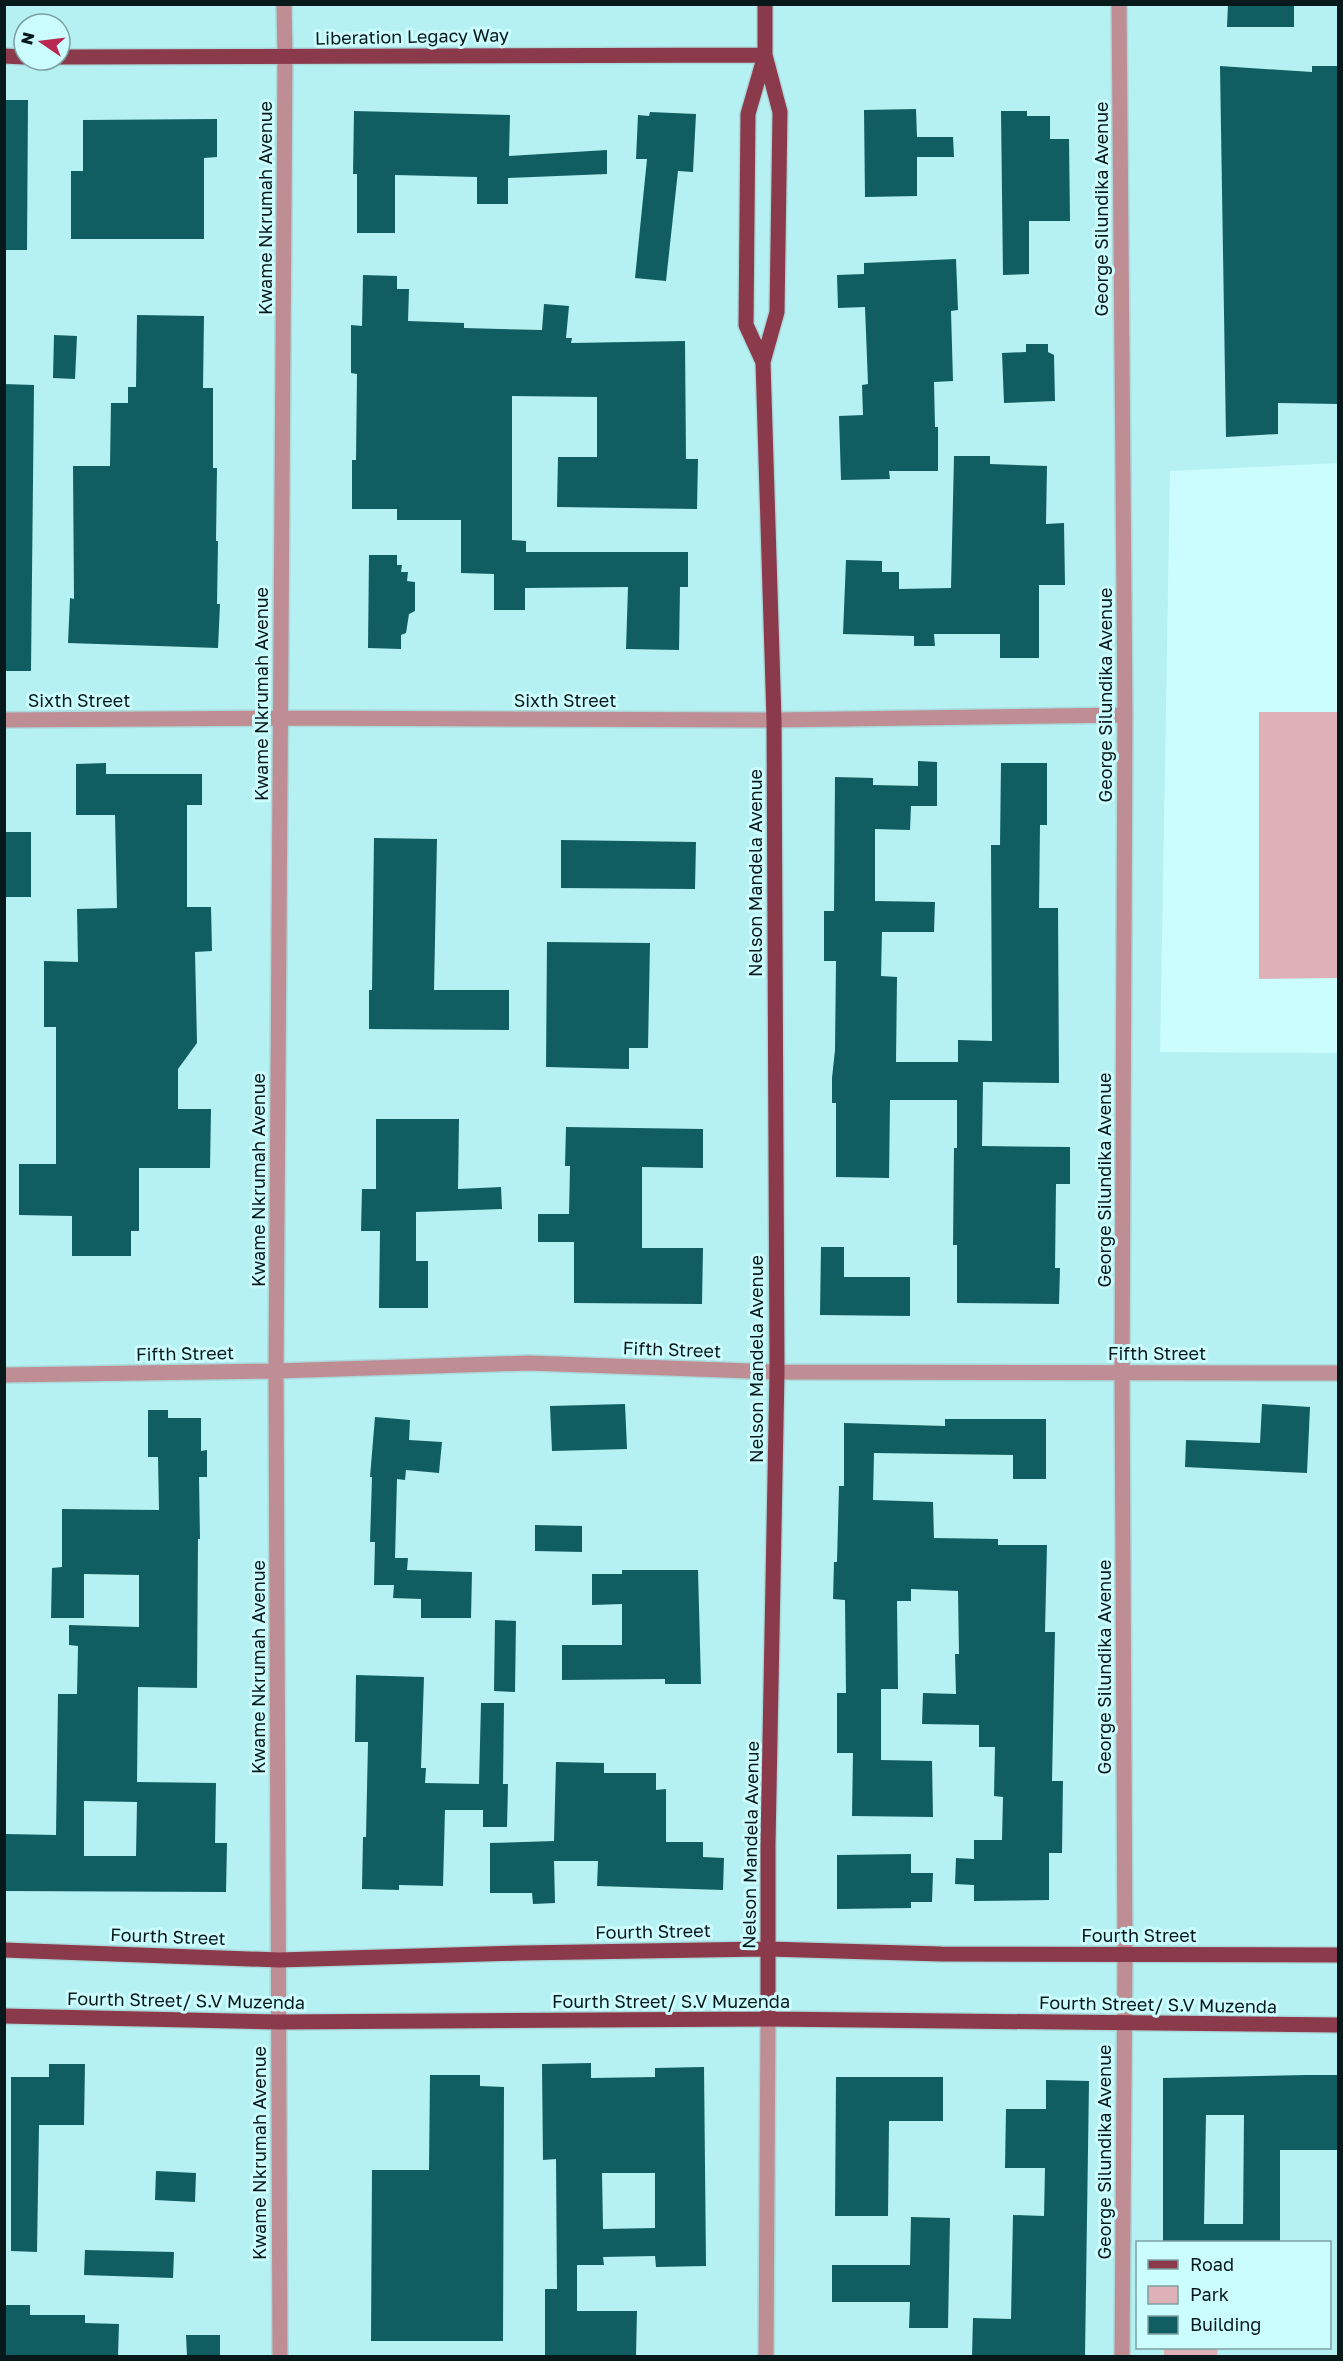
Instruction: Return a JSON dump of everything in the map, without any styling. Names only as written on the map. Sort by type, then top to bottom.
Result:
[{"type":"main road","name":"Nelson Mandela Avenue","points":[[765,4],[765,55],[780,111],[777,312],[763,362],[774,720],[777,1372],[768,1844],[768,2019]]},
{"type":"main road","name":"Liberation Legacy Way","points":[[72,57],[765,55]]},
{"type":"main road","name":"Nelson Mandela Avenue","points":[[763,362],[746,325],[748,114],[765,55]]},
{"type":"main road","name":"Fourth Street","points":[[4,1950],[279,1960],[768,1949],[941,1954],[1338,1955]]},
{"type":"main road","name":"Fourth Street/ S.V Muzenda","points":[[4,2016],[278,2022],[768,2019],[1338,2025]]},
{"type":"street","name":"Kwame Nkrumah Avenue","points":[[280,2356],[276,1371],[284,4]]},
{"type":"street","name":"George Silundika Avenue","points":[[1119,4],[1125,715],[1122,1373],[1125,1954],[1122,2356]]},
{"type":"street","name":"Sixth Street","points":[[4,720],[281,718],[774,720],[1125,715]]},
{"type":"street","name":"Fifth Street","points":[[4,1375],[276,1371],[529,1363],[777,1372],[1338,1373]]},
{"type":"street","name":"Nelson Mandela Avenue","points":[[766,2356],[768,2019]]},
{"type":"shaded area","points":[[5,5],[1338,5],[1338,463],[1170,471],[1160,1052],[1338,1053],[1338,2356],[5,2356]]},
{"type":"green space","points":[[1259,712],[1338,712],[1338,978],[1259,979]]},
{"type":"green space","points":[[1164,2349],[1218,2349],[1217,2356],[1164,2356]]},
{"type":"building","points":[[1228,4],[1294,4],[1294,27],[1227,27]]},
{"type":"building","points":[[1220,66],[1312,72],[1312,66],[1338,66],[1338,404],[1278,403],[1278,434],[1226,437]]},
{"type":"building","points":[[4,100],[28,100],[27,250],[4,250]]},
{"type":"building","points":[[916,109],[917,137],[953,137],[954,157],[917,157],[917,196],[865,197],[864,110]]},
{"type":"building","points":[[354,111],[510,115],[509,156],[607,150],[607,174],[508,178],[508,204],[477,204],[477,177],[395,175],[395,233],[357,233],[357,174],[353,174]]},
{"type":"building","points":[[1001,111],[1027,111],[1027,116],[1050,116],[1050,139],[1069,139],[1070,221],[1029,221],[1029,274],[1003,275]]},
{"type":"building","points":[[650,112],[696,114],[693,172],[678,171],[666,281],[635,278],[647,159],[636,159],[638,115],[649,116]]},
{"type":"building","points":[[217,119],[217,157],[204,158],[204,239],[71,239],[71,171],[83,171],[83,120]]},
{"type":"building","points":[[956,259],[958,310],[951,311],[953,381],[934,382],[935,427],[938,427],[938,471],[889,471],[890,479],[841,480],[839,416],[863,415],[862,385],[868,384],[865,307],[838,308],[837,275],[864,274],[864,263]]},
{"type":"building","points":[[363,275],[397,276],[397,289],[409,289],[408,321],[464,323],[464,328],[542,330],[544,304],[569,306],[566,338],[572,338],[571,343],[685,341],[686,459],[698,459],[697,509],[557,507],[558,457],[597,457],[597,397],[512,396],[512,540],[526,541],[526,552],[688,552],[688,587],[680,587],[679,650],[626,649],[628,587],[525,588],[525,610],[494,610],[494,574],[461,573],[461,520],[397,520],[397,509],[352,509],[352,460],[356,460],[357,374],[351,373],[351,325],[362,326]]},
{"type":"building","points":[[137,315],[204,316],[203,388],[213,388],[213,468],[217,468],[217,604],[220,604],[218,648],[68,643],[70,598],[74,599],[73,466],[110,466],[111,403],[128,403],[128,387],[136,387]]},
{"type":"building","points":[[54,335],[77,336],[75,379],[53,378]]},
{"type":"building","points":[[1026,344],[1048,344],[1048,352],[1054,355],[1055,401],[1004,403],[1002,353],[1026,352]]},
{"type":"building","points":[[4,384],[34,385],[31,671],[4,671]]},
{"type":"building","points":[[954,456],[990,456],[990,464],[1047,466],[1046,524],[1064,523],[1065,585],[1039,585],[1039,658],[1000,658],[1000,634],[934,634],[935,646],[914,646],[914,636],[843,634],[846,560],[882,561],[882,572],[899,572],[899,589],[951,588]]},
{"type":"building","points":[[369,555],[397,555],[397,565],[402,565],[401,572],[408,572],[407,581],[415,582],[415,611],[409,614],[406,633],[401,635],[401,649],[368,648]]},
{"type":"building","points":[[918,761],[937,762],[937,806],[911,806],[910,830],[875,829],[875,901],[935,902],[934,932],[882,932],[881,976],[897,977],[896,1062],[958,1062],[958,1040],[992,1041],[991,845],[1000,845],[1001,763],[1047,763],[1047,825],[1040,825],[1039,908],[1058,908],[1059,1083],[983,1082],[982,1146],[1070,1147],[1070,1184],[1056,1184],[1055,1268],[1060,1268],[1059,1304],[957,1303],[957,1245],[953,1245],[957,1100],[890,1100],[889,1178],[836,1177],[836,1103],[832,1103],[832,1078],[835,1050],[836,961],[824,961],[824,911],[834,911],[835,777],[873,778],[873,785],[918,786]]},
{"type":"building","points":[[106,763],[106,774],[202,774],[202,805],[187,805],[187,907],[211,907],[212,951],[195,952],[197,1043],[178,1069],[178,1109],[211,1109],[210,1168],[139,1168],[139,1231],[131,1231],[131,1256],[72,1256],[72,1216],[19,1215],[19,1164],[56,1164],[56,1027],[44,1027],[44,961],[78,962],[77,909],[117,908],[115,815],[76,815],[76,764]]},
{"type":"building","points":[[4,832],[31,832],[31,897],[4,897]]},
{"type":"building","points":[[374,838],[437,839],[434,990],[509,990],[509,1030],[369,1029],[369,990],[372,990]]},
{"type":"building","points":[[561,840],[696,842],[695,889],[561,888]]},
{"type":"building","points":[[547,942],[650,943],[648,1048],[629,1048],[629,1069],[546,1067]]},
{"type":"building","points":[[376,1119],[459,1119],[458,1189],[501,1187],[502,1209],[416,1212],[416,1261],[428,1261],[428,1308],[379,1308],[380,1231],[361,1231],[362,1189],[376,1189]]},
{"type":"building","points":[[566,1127],[703,1129],[703,1168],[642,1167],[642,1248],[703,1248],[702,1304],[574,1303],[574,1242],[538,1242],[538,1214],[569,1214],[570,1166],[565,1166]]},
{"type":"building","points":[[821,1247],[844,1247],[844,1277],[910,1277],[910,1316],[820,1315]]},
{"type":"building","points":[[625,1404],[627,1449],[552,1451],[550,1406]]},
{"type":"building","points":[[1262,1404],[1310,1407],[1307,1473],[1185,1467],[1186,1440],[1260,1443]]},
{"type":"building","points":[[148,1410],[168,1410],[168,1418],[201,1418],[201,1451],[207,1450],[207,1477],[199,1477],[197,1688],[138,1687],[137,1782],[216,1783],[215,1843],[227,1843],[226,1892],[4,1891],[6,1834],[56,1835],[58,1694],[77,1694],[78,1646],[69,1645],[69,1625],[139,1627],[139,1575],[84,1574],[84,1618],[51,1618],[52,1568],[62,1567],[62,1509],[159,1510],[158,1457],[148,1457]],"holes":[[[84,1801],[137,1802],[136,1856],[84,1856]]]},
{"type":"building","points":[[375,1417],[410,1420],[409,1440],[442,1442],[439,1473],[406,1470],[405,1480],[397,1479],[395,1558],[408,1558],[407,1570],[472,1572],[471,1618],[421,1618],[421,1599],[393,1598],[394,1585],[374,1585],[375,1542],[370,1542],[372,1477],[370,1477]]},
{"type":"building","points":[[945,1419],[1046,1419],[1046,1479],[1013,1479],[1013,1455],[874,1453],[873,1500],[933,1502],[934,1538],[998,1539],[998,1545],[1047,1545],[1045,1632],[1055,1632],[1052,1781],[1063,1781],[1062,1853],[1049,1853],[1049,1900],[974,1901],[974,1885],[955,1884],[956,1858],[974,1859],[974,1840],[1002,1840],[1003,1797],[994,1796],[995,1747],[979,1747],[979,1725],[922,1724],[923,1693],[956,1694],[955,1654],[959,1654],[958,1591],[911,1589],[911,1601],[897,1601],[898,1689],[881,1689],[881,1760],[932,1761],[933,1817],[852,1816],[853,1753],[837,1753],[837,1693],[846,1693],[845,1600],[833,1599],[834,1562],[837,1562],[839,1486],[844,1486],[844,1423],[945,1426]]},
{"type":"building","points":[[535,1525],[582,1526],[582,1552],[535,1551]]},
{"type":"building","points":[[622,1570],[698,1570],[701,1684],[665,1684],[665,1679],[562,1680],[562,1645],[622,1645],[622,1604],[592,1605],[592,1574],[622,1574]]},
{"type":"building","points":[[495,1620],[516,1621],[515,1692],[494,1691]]},
{"type":"building","points":[[356,1675],[424,1677],[421,1768],[426,1768],[425,1783],[479,1784],[481,1703],[504,1703],[503,1784],[508,1784],[507,1827],[483,1827],[483,1810],[445,1810],[443,1886],[399,1885],[399,1890],[362,1889],[363,1837],[366,1837],[368,1742],[355,1742]]},
{"type":"building","points":[[556,1762],[604,1763],[604,1773],[656,1773],[656,1790],[666,1789],[666,1842],[703,1842],[703,1857],[724,1858],[723,1890],[597,1886],[598,1861],[554,1861],[555,1903],[533,1904],[532,1893],[490,1893],[490,1843],[554,1841]]},
{"type":"building","points":[[911,1854],[911,1873],[933,1873],[932,1902],[911,1902],[911,1908],[837,1909],[837,1855]]},
{"type":"building","points":[[591,2063],[591,2078],[655,2077],[655,2068],[704,2067],[706,2266],[656,2267],[655,2256],[603,2257],[604,2265],[577,2265],[577,2311],[637,2311],[636,2356],[545,2356],[545,2289],[557,2289],[556,2159],[543,2160],[542,2064]],"holes":[[[602,2173],[655,2173],[655,2228],[603,2229]]]},
{"type":"building","points":[[49,2064],[85,2064],[84,2125],[39,2125],[37,2252],[11,2251],[11,2077],[49,2077]]},
{"type":"building","points":[[430,2075],[480,2075],[480,2086],[504,2087],[503,2341],[371,2341],[372,2170],[429,2170]]},
{"type":"building","points":[[1338,2075],[1338,2150],[1280,2150],[1280,2241],[1163,2241],[1163,2078]],"holes":[[[1206,2115],[1244,2115],[1243,2224],[1204,2224]]]},
{"type":"building","points":[[836,2077],[943,2077],[943,2121],[889,2121],[888,2216],[835,2216]]},
{"type":"building","points":[[1046,2080],[1089,2081],[1085,2356],[972,2356],[973,2318],[1011,2319],[1013,2215],[1044,2216],[1045,2168],[1005,2168],[1006,2109],[1046,2109]]},
{"type":"building","points":[[156,2171],[196,2173],[195,2202],[155,2200]]},
{"type":"building","points":[[911,2217],[950,2218],[948,2328],[909,2328],[910,2302],[832,2302],[832,2265],[910,2265]]},
{"type":"building","points":[[85,2250],[174,2252],[173,2278],[84,2275]]},
{"type":"building","points":[[4,2305],[30,2305],[30,2315],[85,2315],[85,2323],[119,2324],[118,2356],[4,2356]]},
{"type":"building","points":[[186,2335],[220,2335],[220,2356],[187,2356]]}]
